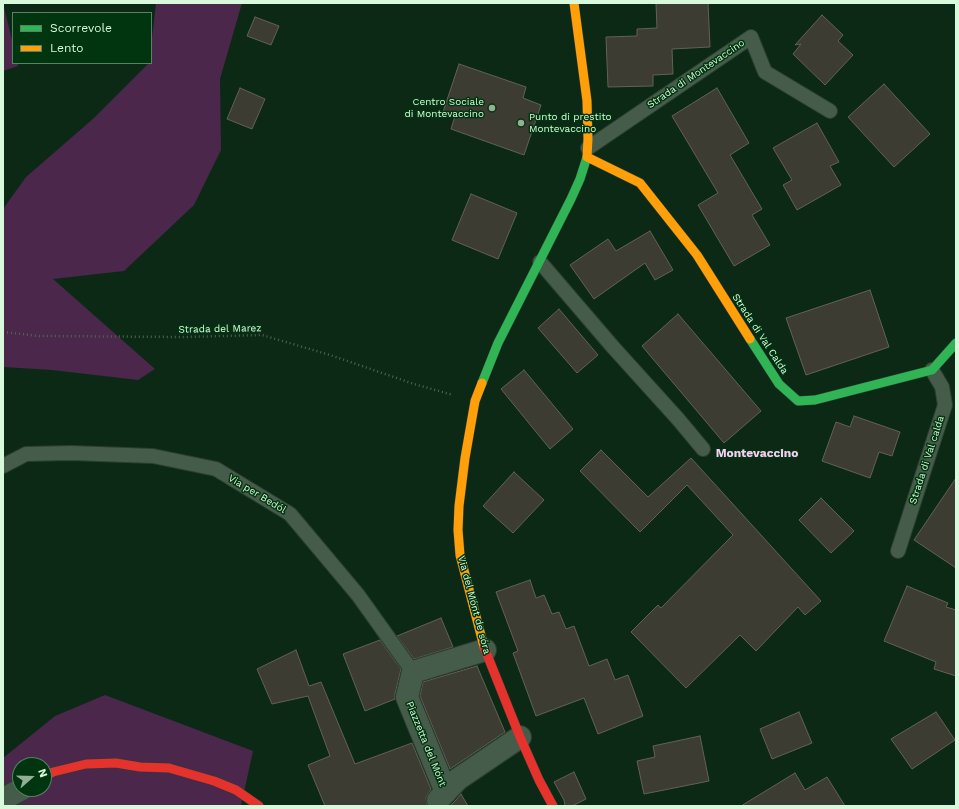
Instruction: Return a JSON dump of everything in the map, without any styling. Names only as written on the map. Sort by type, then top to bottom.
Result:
[{"type":"street","points":[[574,3],[586,102],[587,153]]},
{"type":"street","name":"Via del Mónt de sóra","points":[[553,806],[539,780],[484,650],[460,555],[458,530],[459,506],[465,458],[475,400],[498,344],[571,199],[580,179],[587,153]]},
{"type":"street","name":"Strada di Val Calda","points":[[587,153],[640,183],[697,255],[779,384],[798,401],[815,400],[932,370]]},
{"type":"street","points":[[932,370],[956,343]]},
{"type":"street","points":[[413,672],[484,650]]},
{"type":"street","name":"Piazzetta del Mónt","points":[[413,672],[407,697],[440,799]]},
{"type":"street","name":"Piazzetta del Mónt","points":[[440,799],[458,779],[520,737]]},
{"type":"street","points":[[52,773],[86,764],[116,763],[140,767],[169,768],[214,781],[236,790],[259,806]]},
{"type":"street","points":[[3,799],[12,794]]},
{"type":"lane","name":"Strada di Montevaccino","points":[[587,153],[751,37],[765,72],[830,111]]},
{"type":"lane","points":[[540,262],[703,449]]},
{"type":"lane","name":"Strada di Val calda","points":[[898,551],[945,405],[942,387],[932,370]]},
{"type":"lane","name":"Via per Bedól","points":[[3,466],[26,454],[71,453],[153,456],[216,469],[290,514],[358,595],[413,672]]},
{"type":"path","name":"Strada del Marez","points":[[3,332],[39,336],[184,337],[262,335],[330,355],[414,384],[475,400]]},
{"type":"shaded area","points":[[3,3],[12,40],[12,64],[18,64],[18,66],[3,71]]},
{"type":"shaded area","points":[[156,3],[242,3],[220,79],[221,150],[194,205],[124,271],[53,279],[155,369],[138,380],[52,370],[3,367],[3,209],[26,177],[94,118],[148,64],[152,64],[152,38]]},
{"type":"shaded area","points":[[105,695],[253,751],[241,806],[3,806],[3,758],[55,716]]},
{"type":"building","points":[[656,3],[708,3],[710,47],[672,49],[673,74],[653,75],[653,86],[608,87],[606,37],[637,36],[637,29],[657,28]]},
{"type":"building","points":[[822,15],[843,35],[838,41],[853,55],[825,85],[793,54],[801,44],[795,45]]},
{"type":"building","points":[[255,17],[279,26],[271,45],[247,36]]},
{"type":"building","name":"Centro Sociale di Montevaccino","points":[[459,64],[526,87],[523,98],[541,105],[524,155],[451,129],[455,116],[443,112]]},
{"type":"building","points":[[884,84],[930,134],[894,167],[848,117]]},
{"type":"building","points":[[240,88],[265,99],[252,129],[227,119]]},
{"type":"building","points":[[717,88],[749,143],[730,155],[762,209],[752,215],[770,245],[734,266],[698,205],[718,193],[672,116]]},
{"type":"building","points":[[817,123],[839,162],[830,166],[841,185],[797,210],[783,185],[792,180],[773,148]]},
{"type":"building","points":[[471,194],[517,213],[498,259],[452,240]]},
{"type":"building","points":[[650,231],[673,270],[655,280],[645,263],[594,299],[570,265],[608,239],[616,251]]},
{"type":"building","points":[[870,290],[889,347],[806,375],[786,318]]},
{"type":"building","points":[[559,309],[598,355],[577,373],[538,328]]},
{"type":"building","points":[[678,314],[761,411],[724,443],[642,346]]},
{"type":"building","points":[[524,370],[573,429],[550,449],[501,389]]},
{"type":"building","points":[[854,416],[900,432],[892,456],[879,452],[870,478],[822,461],[836,422],[850,427]]},
{"type":"building","points":[[601,450],[648,497],[691,458],[821,601],[805,615],[798,607],[756,651],[740,635],[686,688],[631,632],[658,605],[661,608],[733,535],[687,485],[640,532],[580,471]]},
{"type":"building","points":[[514,472],[544,500],[513,533],[483,506]]},
{"type":"building","points":[[956,478],[956,568],[914,540]]},
{"type":"building","points":[[821,498],[854,531],[831,553],[799,520]]},
{"type":"building","points":[[530,580],[536,598],[544,595],[552,614],[559,612],[566,629],[574,626],[589,666],[607,659],[615,680],[628,675],[643,716],[598,734],[584,698],[536,716],[513,653],[518,651],[496,592]]},
{"type":"building","points":[[907,586],[948,603],[946,607],[956,610],[956,676],[934,669],[936,662],[884,641]]},
{"type":"building","points":[[441,618],[453,647],[414,659],[397,636]]},
{"type":"building","points":[[380,640],[401,669],[395,699],[365,711],[343,654]]},
{"type":"building","points":[[296,650],[309,686],[321,682],[355,764],[412,743],[431,789],[426,797],[427,806],[325,806],[308,765],[330,756],[308,696],[272,704],[257,669]]},
{"type":"building","points":[[477,666],[505,732],[450,769],[420,696],[423,682]]},
{"type":"building","points":[[799,712],[812,743],[772,759],[760,729]]},
{"type":"building","points":[[936,712],[955,740],[912,769],[891,739]]},
{"type":"building","points":[[700,736],[709,781],[644,794],[637,761],[655,757],[653,746]]},
{"type":"building","points":[[574,772],[586,799],[572,806],[565,806],[564,800],[554,782]]},
{"type":"building","points":[[795,773],[805,790],[827,777],[845,806],[741,806]]},
{"type":"building","points":[[461,794],[468,806],[450,806],[456,800]]},
{"type":"traffic: fast","points":[[482,383],[498,343],[571,199],[580,179],[587,157]]},
{"type":"traffic: fast","points":[[750,339],[779,384],[798,401],[815,400],[932,370],[956,343]]},
{"type":"traffic: slow","points":[[574,3],[587,101],[587,157]]},
{"type":"traffic: slow","points":[[587,157],[640,183],[697,255],[750,339]]},
{"type":"traffic: slow","points":[[482,383],[475,401],[465,458],[459,506],[458,530],[460,555],[484,647]]},
{"type":"traffic: jam","points":[[484,647],[520,737],[539,780],[553,806]]},
{"type":"traffic: jam","points":[[52,773],[86,764],[116,763],[140,767],[169,768],[214,781],[236,790],[259,806]]},
{"type":"place","name":"Centro Sociale di Montevaccino","points":[[492,108]]},
{"type":"place","name":"Punto di prestito Montevaccino","points":[[521,123]]},
{"type":"district","name":"Montevaccino","points":[[757,453]]}]
